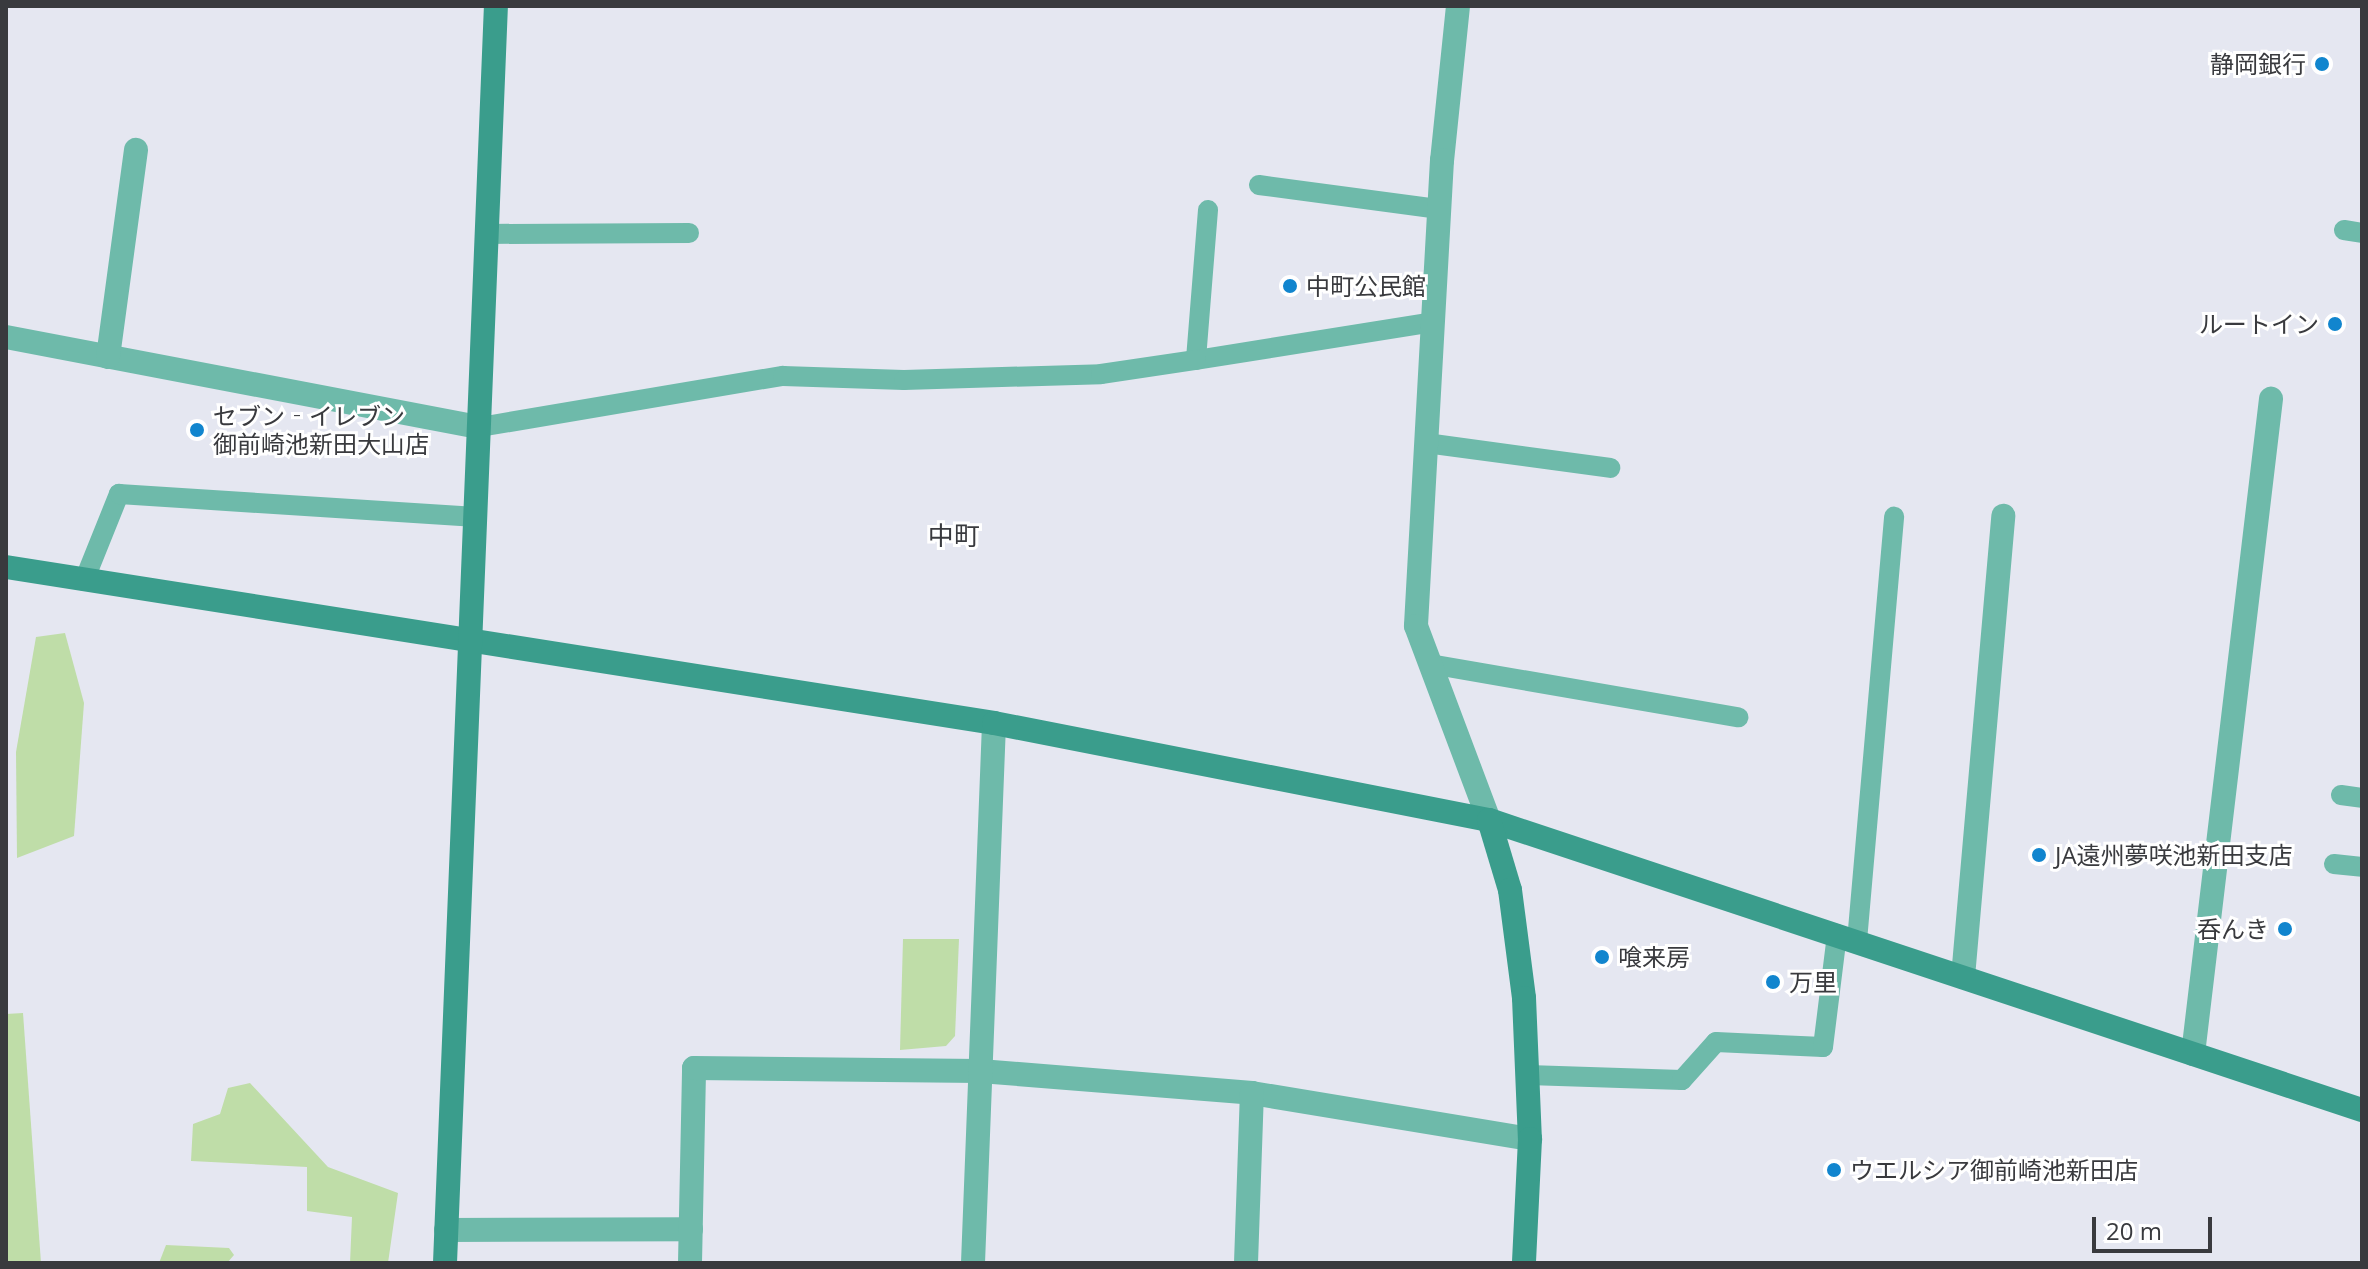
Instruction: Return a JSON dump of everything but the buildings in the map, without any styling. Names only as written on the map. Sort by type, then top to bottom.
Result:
[{"type":"street","points":[[445,1263],[496,6]]},
{"type":"street","points":[[1458,6],[1439,209],[1416,626],[1489,820],[1510,890],[1528,1075],[1530,1139],[1524,1263]]},
{"type":"street","points":[[108,357],[136,150]]},
{"type":"street","points":[[6,337],[480,427]]},
{"type":"street","points":[[2193,1054],[2271,399]]},
{"type":"street","points":[[1963,977],[2003,516]]},
{"type":"street","points":[[6,567],[994,723],[1489,820],[2362,1110]]},
{"type":"street","points":[[973,1263],[994,723]]},
{"type":"street","points":[[690,1263],[694,1068],[980,1071],[1252,1093],[1530,1139]]},
{"type":"street","points":[[1246,1263],[1252,1093]]},
{"type":"street","points":[[446,1230],[691,1229]]},
{"type":"lane","points":[[1259,185],[1439,209]]},
{"type":"lane","points":[[1196,360],[1208,210]]},
{"type":"lane","points":[[485,234],[689,233]]},
{"type":"lane","points":[[480,427],[783,376],[1101,374],[1433,322]]},
{"type":"lane","points":[[1426,443],[1610,468]]},
{"type":"lane","points":[[84,581],[119,494],[476,517]]},
{"type":"lane","points":[[1528,1075],[1682,1080],[1716,1042],[1823,1047],[1847,938],[1894,517]]},
{"type":"lane","points":[[1430,664],[1738,717]]},
{"type":"lane","points":[[2334,864],[2362,867]]},
{"type":"green space","points":[[65,633],[84,703],[74,836],[17,858],[16,752],[36,637]]},
{"type":"green space","points":[[903,939],[959,939],[955,1036],[946,1046],[900,1050]]},
{"type":"green space","points":[[23,1013],[41,1263],[6,1263],[6,1014]]},
{"type":"green space","points":[[250,1083],[328,1167],[398,1193],[388,1263],[350,1263],[352,1217],[307,1211],[307,1167],[191,1161],[193,1124],[220,1114],[228,1088]]},
{"type":"green space","points":[[166,1245],[229,1248],[234,1255],[227,1263],[159,1263]]},
{"type":"place","name":"静岡銀行","points":[[2322,64]]},
{"type":"place","name":"中町公民館","points":[[1290,286]]},
{"type":"place","name":"ルートイン","points":[[2335,324]]},
{"type":"place","name":"セブン‐イレブン 御前崎池新田大山店","points":[[197,430]]},
{"type":"place","name":"JA遠州夢咲池新田支店","points":[[2039,855]]},
{"type":"place","name":"呑んき","points":[[2285,929]]},
{"type":"place","name":"喰来房","points":[[1602,957]]},
{"type":"place","name":"万里","points":[[1773,982]]},
{"type":"place","name":"ウエルシア御前崎池新田店","points":[[1834,1170]]},
{"type":"district","name":"中町","points":[[954,536]]}]
